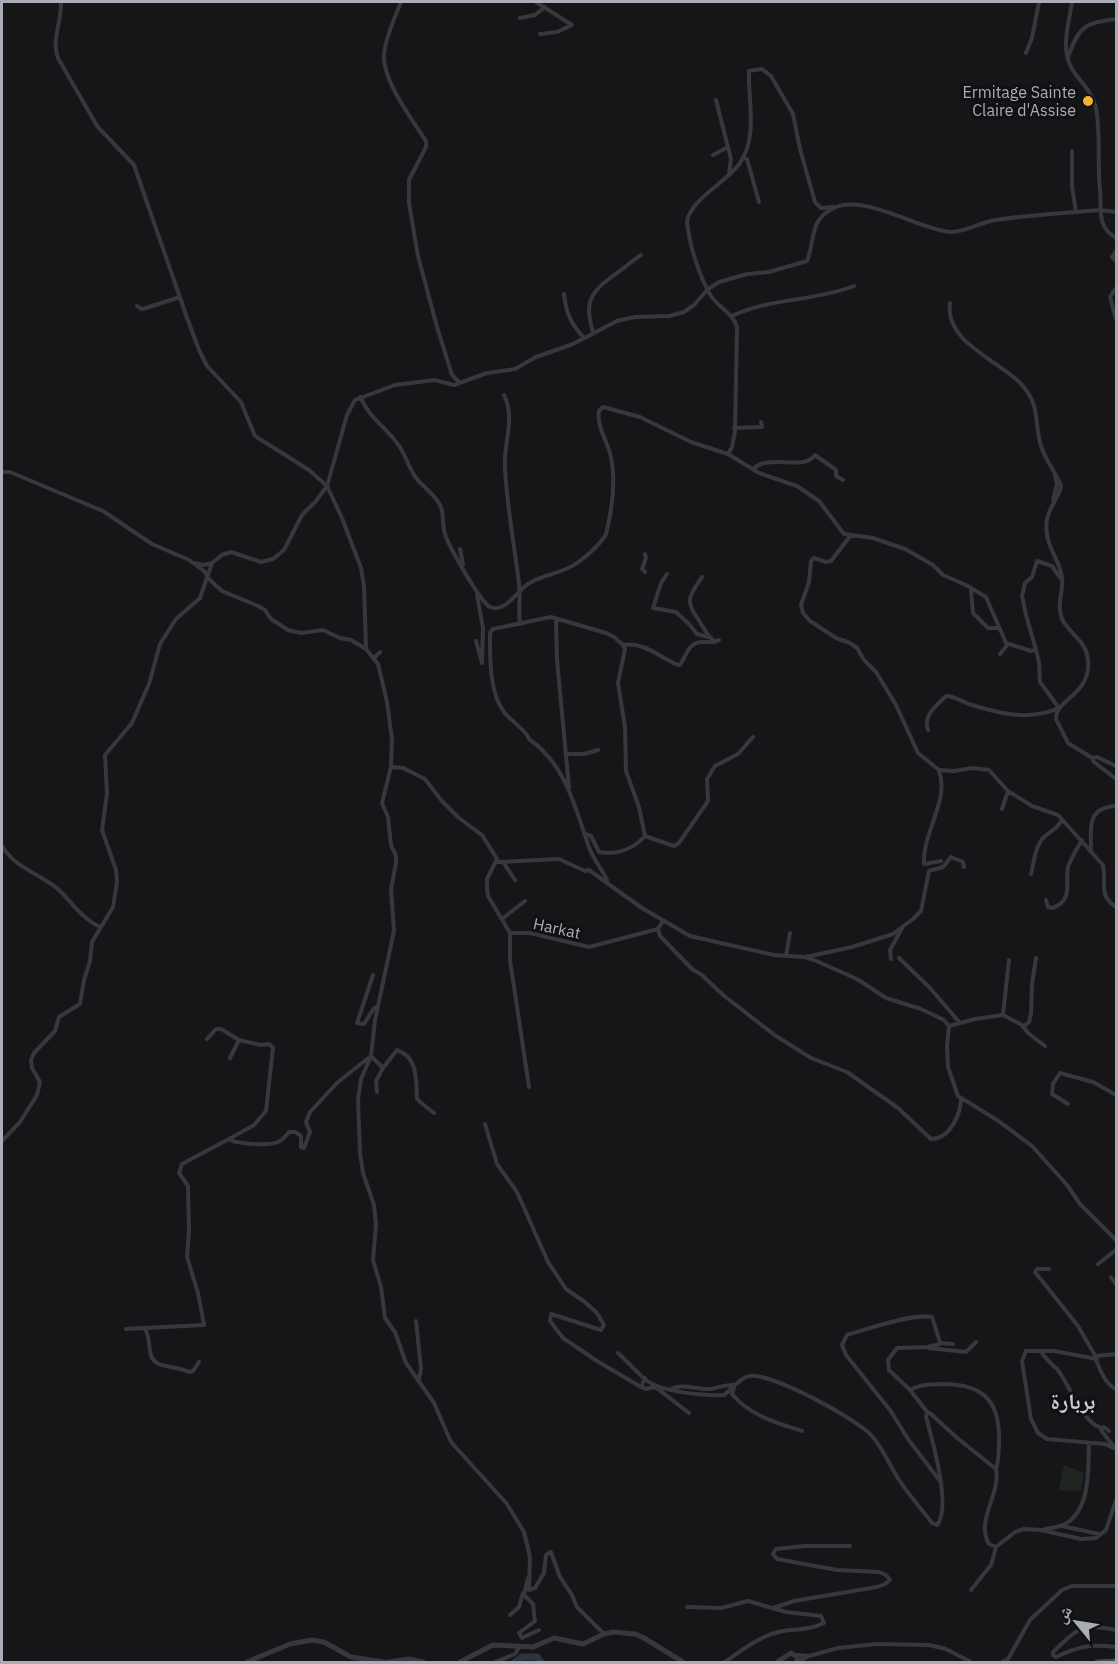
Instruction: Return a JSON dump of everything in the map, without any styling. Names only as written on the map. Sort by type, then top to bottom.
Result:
[{"type":"main road","points":[[1097,1662],[1116,1661]]},
{"type":"street","points":[[62,2],[55,50],[58,58],[97,126],[134,165],[204,360],[242,402],[255,436],[309,470],[327,486],[361,568],[364,586],[366,649]]},
{"type":"street","points":[[401,2],[385,45],[384,62],[400,102],[427,143],[409,180],[408,203],[418,256],[437,327],[452,376],[460,382]]},
{"type":"street","points":[[536,2],[572,25],[547,34],[540,34]]},
{"type":"street","points":[[1026,53],[1032,38],[1039,2]]},
{"type":"street","points":[[1072,2],[1066,44],[1068,58],[1072,69],[1091,94],[1095,105],[1099,129],[1100,210],[1105,230],[1116,238]]},
{"type":"street","points":[[520,18],[535,15],[545,7]]},
{"type":"street","points":[[1068,58],[1074,40],[1084,27],[1116,19]]},
{"type":"street","points":[[728,454],[732,447],[734,428],[738,334],[732,316],[718,305],[708,289],[696,261],[687,218],[742,158],[750,130],[749,71],[762,69],[771,76],[793,114],[815,202],[821,208],[850,205],[870,208],[950,232],[995,220],[1100,210],[1116,212]]},
{"type":"street","points":[[716,100],[731,159],[729,174]]},
{"type":"street","points":[[713,155],[728,147]]},
{"type":"street","points":[[1072,151],[1072,187],[1076,212]]},
{"type":"street","points":[[742,158],[747,159],[759,202]]},
{"type":"street","points":[[2,472],[10,472],[103,511],[152,544],[194,563],[204,565],[212,563],[222,555],[231,552],[259,562],[268,561],[278,556],[286,547],[302,515],[327,486],[347,415],[354,402],[360,397],[395,385],[439,380],[451,385],[487,373],[515,369],[536,357],[621,320],[677,314],[694,305],[708,289],[719,282],[752,273],[769,272],[807,261],[818,220],[823,214],[836,207]]},
{"type":"street","points":[[1116,251],[1112,256],[1116,261]]},
{"type":"street","points":[[593,332],[589,318],[589,302],[592,295],[604,282],[641,255]]},
{"type":"street","points":[[732,316],[752,308],[819,297],[854,286]]},
{"type":"street","points":[[1116,288],[1110,297],[1116,319]]},
{"type":"street","points":[[564,294],[566,313],[570,322],[584,338]]},
{"type":"street","points":[[137,306],[141,309],[146,308],[180,297]]},
{"type":"street","points":[[950,303],[950,316],[965,342],[1017,380],[1027,391],[1037,413],[1042,448],[1061,486],[1047,518],[1047,534],[1062,580],[1059,601],[1061,617],[1084,645],[1088,660],[1086,681],[1059,708],[1056,719],[1065,739],[1116,778]]},
{"type":"street","points":[[504,395],[510,427],[504,456],[506,494],[520,593],[520,624]]},
{"type":"street","points":[[360,397],[368,412],[398,444],[412,473],[438,501],[446,537],[477,592],[486,604],[496,608],[503,606],[523,588],[535,581],[578,563],[602,541],[606,534],[613,471],[611,455],[598,419],[601,408],[605,407],[640,417],[691,442],[728,454],[753,469],[787,481],[813,496],[842,532],[873,537],[905,549],[943,575],[989,600],[1005,641],[1031,651],[1036,650]]},
{"type":"street","points":[[734,428],[762,427],[761,422]]},
{"type":"street","points":[[753,469],[765,462],[808,461],[815,455],[836,471],[836,476],[843,480]]},
{"type":"street","points":[[851,535],[831,561],[812,559],[809,582],[802,600],[802,609],[806,616],[836,638],[857,648],[864,660],[876,672],[896,705],[918,753],[935,769],[954,771],[984,768],[992,772],[1008,791],[1032,806],[1058,815],[1103,865],[1105,894],[1116,907]]},
{"type":"street","points":[[460,549],[465,570]]},
{"type":"street","points":[[645,554],[646,558],[642,568],[645,572]]},
{"type":"street","points":[[1059,708],[1040,682],[1039,662],[1022,600],[1025,583],[1029,581],[1037,561],[1052,566],[1062,580]]},
{"type":"street","points":[[194,563],[226,594],[250,601],[288,630],[301,633],[323,630],[340,638],[351,640],[366,649],[379,668],[387,702],[392,740],[392,767],[382,803],[388,817],[391,845],[396,856],[391,889],[394,931],[371,1056],[360,1085],[358,1134],[363,1173],[374,1205],[376,1225],[373,1260],[381,1287],[385,1317],[395,1332],[406,1363],[434,1403],[451,1442],[507,1504],[519,1522],[528,1541],[530,1575],[528,1588],[531,1590],[535,1588],[544,1573],[546,1556],[552,1553],[560,1577],[572,1595],[576,1607],[604,1634]]},
{"type":"street","points":[[2,1141],[20,1122],[37,1095],[40,1082],[32,1068],[31,1060],[34,1053],[55,1031],[59,1017],[80,1004],[90,961],[91,946],[99,927],[110,915],[113,907],[117,882],[116,870],[102,830],[107,794],[104,757],[132,723],[149,684],[160,644],[176,619],[200,598],[212,563]]},
{"type":"street","points":[[623,645],[633,644],[652,650],[680,665],[692,645],[697,642],[717,641],[697,634],[676,612],[653,608],[661,583],[667,574]]},
{"type":"street","points":[[702,577],[692,592],[689,603],[690,609],[708,637]]},
{"type":"street","points":[[971,589],[973,613],[988,628],[999,628]]},
{"type":"street","points":[[476,641],[482,663],[483,628],[477,592]]},
{"type":"street","points":[[609,883],[589,850],[585,834],[559,769],[543,750],[529,739],[527,732],[512,722],[497,699],[492,672],[490,633],[493,629],[541,618],[556,619],[606,633],[623,645],[625,648],[618,683],[626,737],[626,771],[637,800],[645,836]]},
{"type":"street","points":[[556,619],[557,660],[569,791]]},
{"type":"street","points":[[1000,654],[1008,644]]},
{"type":"street","points":[[374,658],[380,652]]},
{"type":"street","points":[[928,730],[927,718],[946,696],[953,696],[975,706],[1013,716],[1042,714],[1059,708]]},
{"type":"street","points":[[645,836],[674,846],[679,843],[708,801],[707,779],[715,766],[738,754],[753,737]]},
{"type":"street","points":[[566,754],[584,754],[598,750]]},
{"type":"street","points":[[1092,758],[1116,766]]},
{"type":"street","points":[[392,767],[406,769],[425,779],[441,800],[467,825],[482,835],[498,862],[559,859],[585,872],[589,870],[633,903],[696,938],[774,955],[805,957],[889,936],[918,916],[923,908],[929,871],[943,867],[951,857],[963,862],[964,867]]},
{"type":"street","points":[[939,770],[941,787],[935,816],[925,842],[924,864],[941,861]]},
{"type":"street","points":[[1002,809],[1008,791]]},
{"type":"street","points":[[1091,852],[1090,827],[1093,817],[1103,809],[1116,806]]},
{"type":"street","points":[[1031,874],[1040,842],[1058,827],[1062,820]]},
{"type":"street","points":[[585,834],[593,838],[599,852],[607,853],[628,849],[645,836]]},
{"type":"street","points":[[1046,900],[1048,907],[1052,908],[1061,903],[1068,886],[1068,869],[1082,840]]},
{"type":"street","points":[[2,846],[15,861],[59,890],[89,923],[99,927]]},
{"type":"street","points":[[496,859],[487,879],[488,896],[510,933],[510,960],[529,1088]]},
{"type":"street","points":[[503,861],[515,880]]},
{"type":"street","points":[[502,919],[525,901]]},
{"type":"street","points":[[663,921],[658,929],[660,936],[692,969],[702,975],[723,995],[768,1030],[811,1058],[847,1072],[898,1108],[931,1138],[938,1138],[948,1131],[959,1113],[961,1100]]},
{"type":"street","points":[[891,959],[890,950],[902,927]]},
{"type":"street","name":"Harkat","points":[[510,933],[530,933],[589,947],[658,929]]},
{"type":"street","points":[[786,956],[790,933]]},
{"type":"street","points":[[510,944],[522,934]]},
{"type":"street","points":[[805,957],[857,978],[886,998],[921,1009],[947,1022],[949,1026],[948,1070],[961,1100],[997,1120],[1032,1146],[1067,1185],[1080,1204],[1116,1240]]},
{"type":"street","points":[[899,958],[930,988],[960,1023]]},
{"type":"street","points":[[1023,1027],[1029,1022],[1032,1013],[1032,984],[1036,958]]},
{"type":"street","points":[[1003,1015],[1009,960]]},
{"type":"street","points":[[373,975],[357,1023],[364,1024],[374,1008],[379,1005]]},
{"type":"street","points":[[949,1026],[1003,1015],[1023,1027],[1045,1046]]},
{"type":"street","points":[[126,1329],[204,1325],[198,1293],[187,1257],[188,1186],[179,1169],[185,1161],[255,1125],[266,1111],[273,1048],[269,1044],[260,1045],[239,1040],[221,1029],[216,1029],[207,1039]]},
{"type":"street","points":[[231,1058],[239,1040]]},
{"type":"street","points":[[376,1092],[376,1081],[397,1050],[405,1054],[415,1068],[417,1098],[434,1113]]},
{"type":"street","points":[[371,1056],[383,1068]]},
{"type":"street","points":[[229,1139],[238,1143],[270,1144],[280,1142],[286,1134],[293,1132],[301,1136],[301,1147],[304,1148],[310,1132],[306,1122],[310,1112],[338,1082],[371,1056]]},
{"type":"street","points":[[1068,1104],[1052,1094],[1053,1084],[1060,1073],[1093,1082],[1116,1095]]},
{"type":"street","points":[[484,1124],[497,1164],[517,1192],[548,1262],[566,1289],[597,1313],[604,1325],[601,1330],[551,1314],[550,1321],[562,1338],[641,1387],[658,1389],[689,1413]]},
{"type":"street","points":[[1098,1264],[1116,1250]]},
{"type":"street","points":[[1049,1269],[1037,1269],[1035,1272],[1078,1326],[1105,1378],[1110,1386],[1116,1389]]},
{"type":"street","points":[[1111,1277],[1116,1284]]},
{"type":"street","points":[[940,1343],[932,1318],[927,1316],[872,1327],[847,1335],[842,1346],[853,1365],[890,1410],[908,1439],[943,1484]]},
{"type":"street","points":[[416,1321],[421,1370],[418,1379]]},
{"type":"street","points":[[144,1328],[148,1332],[151,1358],[155,1362],[189,1372],[193,1371],[199,1362]]},
{"type":"street","points":[[976,1342],[966,1352],[928,1347],[897,1348],[888,1360],[889,1370],[910,1390],[928,1413],[996,1469]]},
{"type":"street","points":[[928,1347],[940,1343],[953,1344]]},
{"type":"street","points":[[1041,1350],[1051,1365],[1056,1368],[1087,1417],[1095,1426],[1109,1431]]},
{"type":"street","points":[[1115,1448],[1047,1439],[1036,1431],[1029,1410],[1022,1361],[1026,1351],[1054,1351],[1096,1358],[1116,1354]]},
{"type":"street","points":[[618,1353],[648,1382],[670,1390],[703,1396],[724,1395],[748,1376],[767,1379],[786,1385],[857,1423],[876,1441],[903,1486],[933,1524],[937,1525],[944,1507],[943,1484],[926,1417],[928,1413]]},
{"type":"street","points":[[641,1387],[645,1378]]},
{"type":"street","points":[[910,1390],[925,1385],[955,1384],[974,1388],[992,1403],[999,1420],[998,1452],[996,1483],[985,1530],[989,1544],[996,1547]]},
{"type":"street","points":[[670,1390],[675,1386],[709,1389],[725,1385],[735,1386]]},
{"type":"street","points":[[735,1386],[732,1394],[739,1402],[765,1418],[802,1431]]},
{"type":"street","points":[[1102,1428],[1101,1432],[1115,1448]]},
{"type":"street","points":[[1062,1526],[1074,1516],[1084,1498],[1089,1443]]},
{"type":"street","points":[[1041,1530],[1091,1539],[1106,1530],[1116,1501]]},
{"type":"street","points":[[1116,1501],[1116,1510]]},
{"type":"street","points":[[970,1590],[991,1565],[996,1547],[1019,1530],[1041,1530],[1062,1526],[1100,1534]]},
{"type":"street","points":[[773,1608],[794,1601],[877,1587],[890,1580],[879,1572],[811,1567],[777,1560],[773,1554],[776,1549],[804,1546],[850,1546]]},
{"type":"street","points":[[510,1615],[519,1607],[530,1575]]},
{"type":"street","points":[[1002,1662],[1008,1659],[1030,1620],[1062,1590],[1072,1586],[1116,1586]]},
{"type":"street","points":[[524,1592],[526,1598],[533,1604],[535,1621],[519,1633],[522,1638],[539,1630]]},
{"type":"street","points":[[687,1607],[721,1608],[748,1600],[786,1612],[821,1616],[824,1623],[796,1631],[782,1631],[755,1641],[725,1662]]},
{"type":"street","points":[[1116,1630],[1090,1626],[1082,1628],[1053,1652],[1053,1655],[1056,1657],[1075,1648],[1092,1645],[1116,1647]]},
{"type":"street","points":[[460,1662],[493,1645],[533,1647],[554,1638],[583,1644],[604,1634],[620,1632],[644,1638],[683,1662]]},
{"type":"street","points":[[247,1662],[290,1644],[312,1640],[324,1641],[347,1656],[368,1661],[386,1662],[409,1659],[423,1662]]},
{"type":"street","points":[[796,1655],[797,1662],[809,1656],[838,1648],[877,1644],[929,1645],[946,1649],[971,1662]]},
{"type":"street","points":[[495,1662],[515,1654],[520,1646]]},
{"type":"street","points":[[777,1662],[788,1653],[809,1656]]},
{"type":"shaded area","points":[[1064,1465],[1084,1473],[1081,1491],[1059,1490]]},
{"type":"waterway","points":[[515,1662],[522,1657],[537,1657],[541,1662]]},
{"type":"place","name":"Ermitage Sainte Claire d'Assise","points":[[1088,101]]},
{"type":"district","name":"بربارة","points":[[1073,1400]]}]
